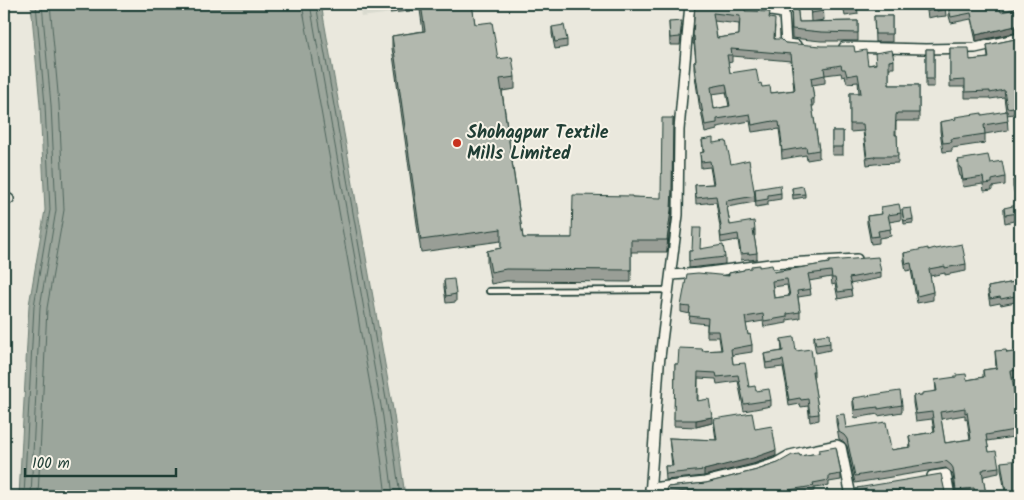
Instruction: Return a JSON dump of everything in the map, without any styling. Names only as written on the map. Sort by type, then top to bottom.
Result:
[{"type":"street","points":[[690,4],[679,130],[678,215],[659,365],[650,492],[755,470],[776,463],[790,455],[837,445],[841,447],[853,491]]},
{"type":"street","points":[[721,4],[784,13],[786,44],[803,46]]},
{"type":"street","points":[[838,47],[975,48],[1020,38]]},
{"type":"street","points":[[671,275],[770,264],[867,258]]},
{"type":"street","points":[[922,478],[946,474],[950,496]]},
{"type":"lane","points":[[489,291],[669,290]]},
{"type":"shaded area","points":[[359,4],[463,4],[361,17]]},
{"type":"water","points":[[31,4],[321,4],[394,415],[405,496],[19,496],[29,305],[45,210],[40,105]]},
{"type":"building","name":"Shohagpur Textile Mills Limited","points":[[421,4],[472,4],[475,24],[492,22],[498,59],[512,57],[515,77],[500,79],[523,238],[572,238],[573,195],[661,198],[662,118],[673,118],[671,210],[667,240],[631,240],[631,270],[506,269],[491,272],[487,251],[501,248],[501,229],[421,240],[392,36],[425,31]]},
{"type":"building","points":[[695,4],[728,4],[745,6],[745,11],[770,12],[769,18],[775,19],[774,39],[781,39],[785,43],[854,46],[855,52],[866,50],[868,65],[876,64],[875,53],[892,50],[894,60],[889,61],[889,85],[919,85],[919,113],[897,113],[896,115],[895,135],[897,135],[898,156],[867,158],[863,124],[850,124],[850,93],[861,93],[858,74],[847,76],[845,69],[842,69],[841,65],[824,68],[825,75],[811,78],[814,99],[811,99],[819,150],[807,152],[806,147],[782,151],[779,122],[773,121],[752,125],[750,114],[717,119],[717,123],[705,125],[694,62],[696,61],[693,36]],"holes":[[[713,13],[740,16],[739,35],[717,38]],[[731,49],[791,54],[795,90],[771,93],[770,86],[762,87],[761,83],[759,84],[756,69],[730,73],[727,55],[732,55]],[[726,84],[730,106],[714,109],[711,87]]]},
{"type":"building","points":[[791,4],[797,4],[799,22],[858,21],[858,33],[792,29]]},
{"type":"building","points":[[810,4],[823,4],[824,11],[811,13]]},
{"type":"building","points":[[844,4],[857,4],[858,7],[845,9]]},
{"type":"building","points":[[927,4],[945,4],[946,9],[928,11]]},
{"type":"building","points":[[960,4],[975,4],[976,6],[999,4],[1001,12],[1020,8],[1020,25],[976,35],[971,13],[951,17],[949,9],[961,7]]},
{"type":"building","points":[[874,16],[892,16],[892,34],[875,34]]},
{"type":"building","points":[[682,21],[680,37],[670,38],[669,22]]},
{"type":"building","points":[[564,25],[567,40],[555,42],[552,27]]},
{"type":"building","points":[[1020,38],[1020,106],[1007,108],[1004,90],[990,93],[990,91],[965,92],[965,80],[950,81],[950,48],[969,48],[970,60],[989,58],[987,45]]},
{"type":"building","points":[[926,49],[934,49],[934,79],[926,79]]},
{"type":"building","points":[[1007,111],[1008,121],[984,125],[985,134],[951,139],[952,142],[943,143],[940,122],[956,119],[955,117]]},
{"type":"building","points":[[832,131],[843,131],[843,147],[832,147]]},
{"type":"building","points":[[713,138],[713,143],[726,141],[731,164],[749,160],[755,196],[726,201],[730,225],[754,221],[755,230],[753,230],[757,253],[741,254],[738,234],[721,237],[716,196],[696,198],[695,185],[714,184],[710,161],[701,162],[700,153],[704,152],[702,140]]},
{"type":"building","points":[[988,155],[990,163],[1002,161],[1005,177],[992,180],[992,183],[984,184],[983,177],[963,180],[958,160]]},
{"type":"building","points":[[1020,178],[1020,210],[1013,180]]},
{"type":"building","points":[[780,185],[781,193],[768,195],[768,199],[756,201],[755,189]]},
{"type":"building","points":[[803,186],[805,194],[793,195],[792,188]]},
{"type":"building","points":[[899,204],[901,213],[888,215],[891,229],[878,231],[879,236],[871,237],[867,216],[882,214],[881,207]]},
{"type":"building","points":[[1017,205],[1018,213],[1005,215],[1004,208]]},
{"type":"building","points":[[911,208],[913,219],[904,221],[902,209]]},
{"type":"building","points":[[693,228],[701,228],[700,249],[723,245],[725,257],[689,261],[689,251],[692,251]]},
{"type":"building","points":[[962,244],[966,264],[929,269],[933,292],[917,296],[911,263],[906,264],[904,253]]},
{"type":"building","points":[[878,257],[881,272],[849,278],[852,290],[838,292],[835,278],[832,278],[831,271],[808,274],[811,289],[797,291],[800,312],[787,314],[787,317],[764,321],[763,314],[745,317],[752,345],[731,349],[733,364],[745,363],[749,387],[755,386],[756,391],[769,389],[771,400],[744,404],[738,375],[717,377],[716,373],[698,372],[697,401],[709,399],[712,417],[696,420],[674,420],[675,364],[678,364],[679,348],[703,349],[702,351],[722,350],[719,331],[707,331],[708,318],[689,316],[690,307],[681,306],[687,274],[698,273],[729,276],[729,273],[759,265],[759,267],[772,265],[774,272],[829,263],[829,261]],"holes":[[[787,279],[790,296],[774,298],[772,281]]]},
{"type":"building","points":[[454,279],[456,294],[446,296],[444,280]]},
{"type":"building","points":[[1020,281],[1020,295],[990,299],[988,287]]},
{"type":"building","points":[[829,334],[830,343],[816,345],[814,336]]},
{"type":"building","points":[[794,337],[796,351],[811,349],[814,371],[812,371],[819,414],[810,415],[808,399],[789,400],[783,360],[766,363],[764,354],[783,351],[781,339]]},
{"type":"building","points":[[1006,350],[1007,353],[1020,351],[1020,361],[1015,362],[1017,370],[1011,371],[1020,429],[986,435],[989,452],[996,451],[999,467],[982,470],[986,495],[1006,492],[1001,462],[1020,460],[1020,496],[976,496],[974,488],[956,490],[953,468],[946,461],[855,476],[847,439],[839,432],[836,415],[844,414],[846,428],[886,422],[891,450],[911,447],[909,436],[935,432],[932,412],[916,414],[913,396],[937,391],[935,380],[966,374],[967,380],[984,377],[983,370],[997,368],[995,351]],"holes":[[[965,408],[965,413],[967,412],[971,439],[945,443],[940,412]]]},
{"type":"building","points":[[900,391],[902,405],[855,410],[853,398]]},
{"type":"building","points":[[752,413],[755,429],[772,426],[776,450],[753,458],[704,470],[666,474],[665,466],[673,466],[669,438],[717,440],[714,419]]},
{"type":"building","points":[[836,447],[841,474],[829,476],[829,480],[813,483],[814,486],[789,490],[790,494],[744,496],[742,490],[698,496],[697,490],[668,493],[667,487],[706,483],[757,470],[778,463],[792,455],[799,454],[800,456],[819,453],[819,450]]},
{"type":"building","points":[[941,474],[945,492],[950,495],[954,493],[955,496],[901,496],[899,490],[883,492],[883,496],[868,496],[867,489],[857,491],[857,488]]},
{"type":"place","name":"Shohagpur Textile Mills Limited","points":[[457,143]]}]
